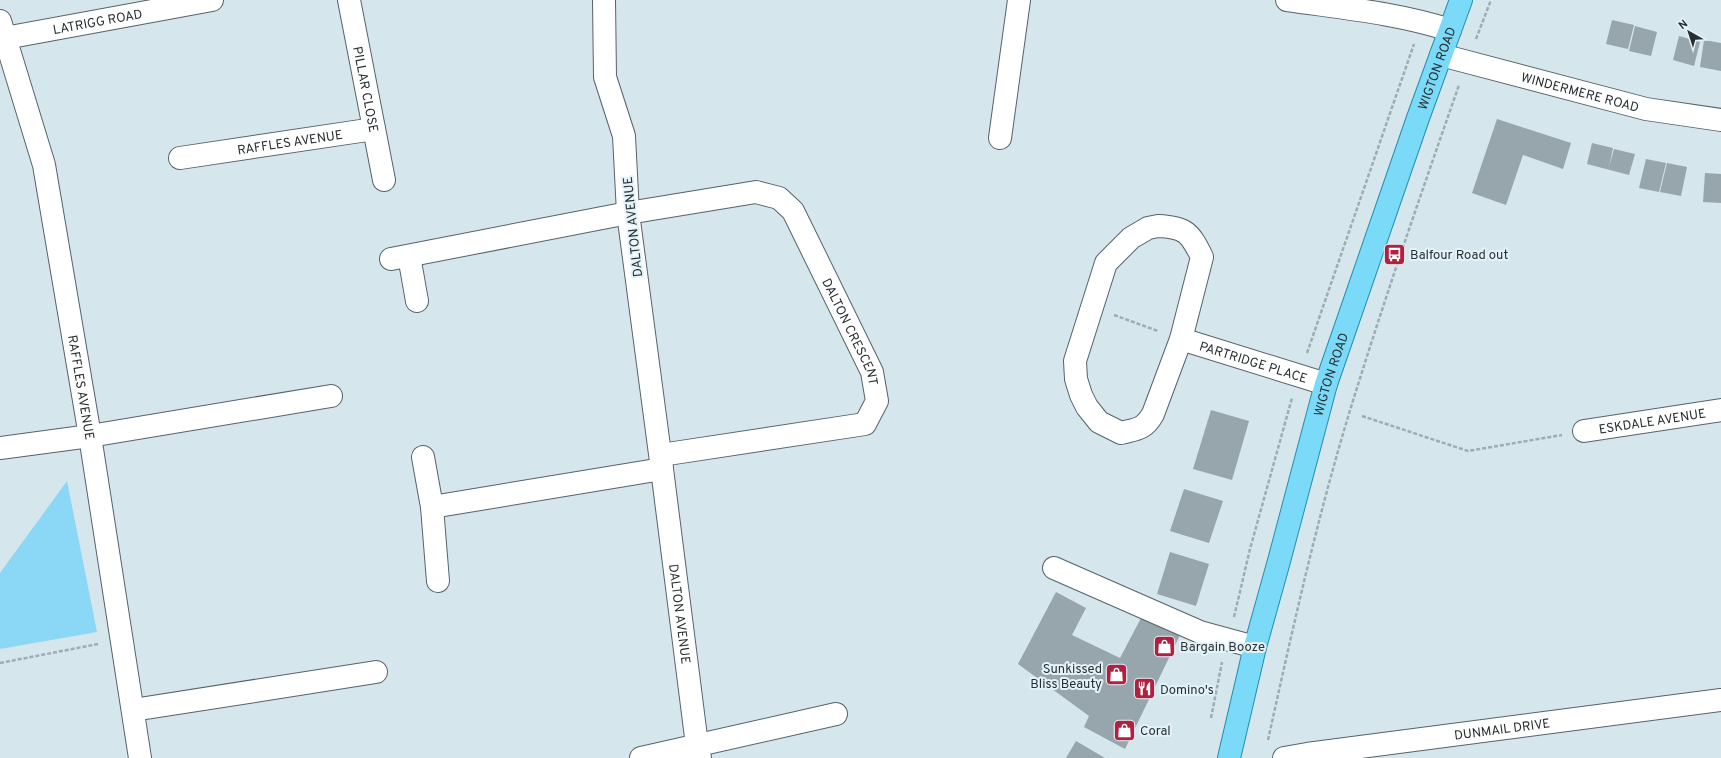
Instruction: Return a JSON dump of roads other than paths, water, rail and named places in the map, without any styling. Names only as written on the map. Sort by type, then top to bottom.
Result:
[{"type":"main road","name":"WIGTON ROAD","points":[[1229,758],[1255,647],[1280,561],[1326,384],[1461,0]]},
{"type":"street","name":"LATRIGG ROAD","points":[[2,33],[212,0]]},
{"type":"street","name":"PILLAR CLOSE","points":[[349,0],[384,180]]},
{"type":"street","name":"DALTON AVENUE","points":[[604,0],[605,77],[624,136],[628,213],[698,752]]},
{"type":"street","points":[[1000,138],[1019,0]]},
{"type":"street","points":[[1287,0],[1379,13],[1422,21],[1450,30]]},
{"type":"street","name":"RAFFLES AVENUE","points":[[2,33],[44,165],[90,436],[140,758]]},
{"type":"street","name":"WINDERMERE ROAD","points":[[1441,55],[1646,109],[1721,120]]},
{"type":"street","name":"RAFFLES AVENUE","points":[[180,158],[374,129]]},
{"type":"street","name":"DALTON CRESCENT","points":[[628,213],[756,192],[779,198],[793,210],[869,365],[872,372],[877,401],[865,424],[661,462]]},
{"type":"street","points":[[417,301],[400,257],[628,213]]},
{"type":"street","points":[[1158,226],[1174,227],[1188,233],[1202,257],[1181,339],[1148,422],[1140,429],[1121,433],[1099,422],[1087,407],[1081,395],[1076,379],[1075,361],[1106,263],[1119,248],[1131,238],[1148,228],[1158,226]]},
{"type":"street","name":"PARTRIDGE PLACE","points":[[1181,339],[1326,384]]},
{"type":"street","points":[[0,448],[90,436],[331,396]]},
{"type":"street","name":"ESKDALE AVENUE","points":[[1584,431],[1721,410]]},
{"type":"street","points":[[423,457],[432,507],[438,580]]},
{"type":"street","points":[[432,507],[661,462]]},
{"type":"street","points":[[1054,568],[1200,632],[1255,647]]},
{"type":"street","points":[[133,710],[376,672]]},
{"type":"street","name":"DUNMAIL DRIVE","points":[[1284,758],[1721,700]]},
{"type":"street","points":[[642,758],[698,752],[836,714]]},
{"type":"place","name":"Balfour Road out","points":[[1394,254]]},
{"type":"place","name":"Bargain Booze","points":[[1165,646]]},
{"type":"place","name":"Sunkissed Bliss Beauty","points":[[1117,675]]},
{"type":"place","name":"Domino's","points":[[1145,689]]},
{"type":"place","name":"Coral","points":[[1124,730]]}]
